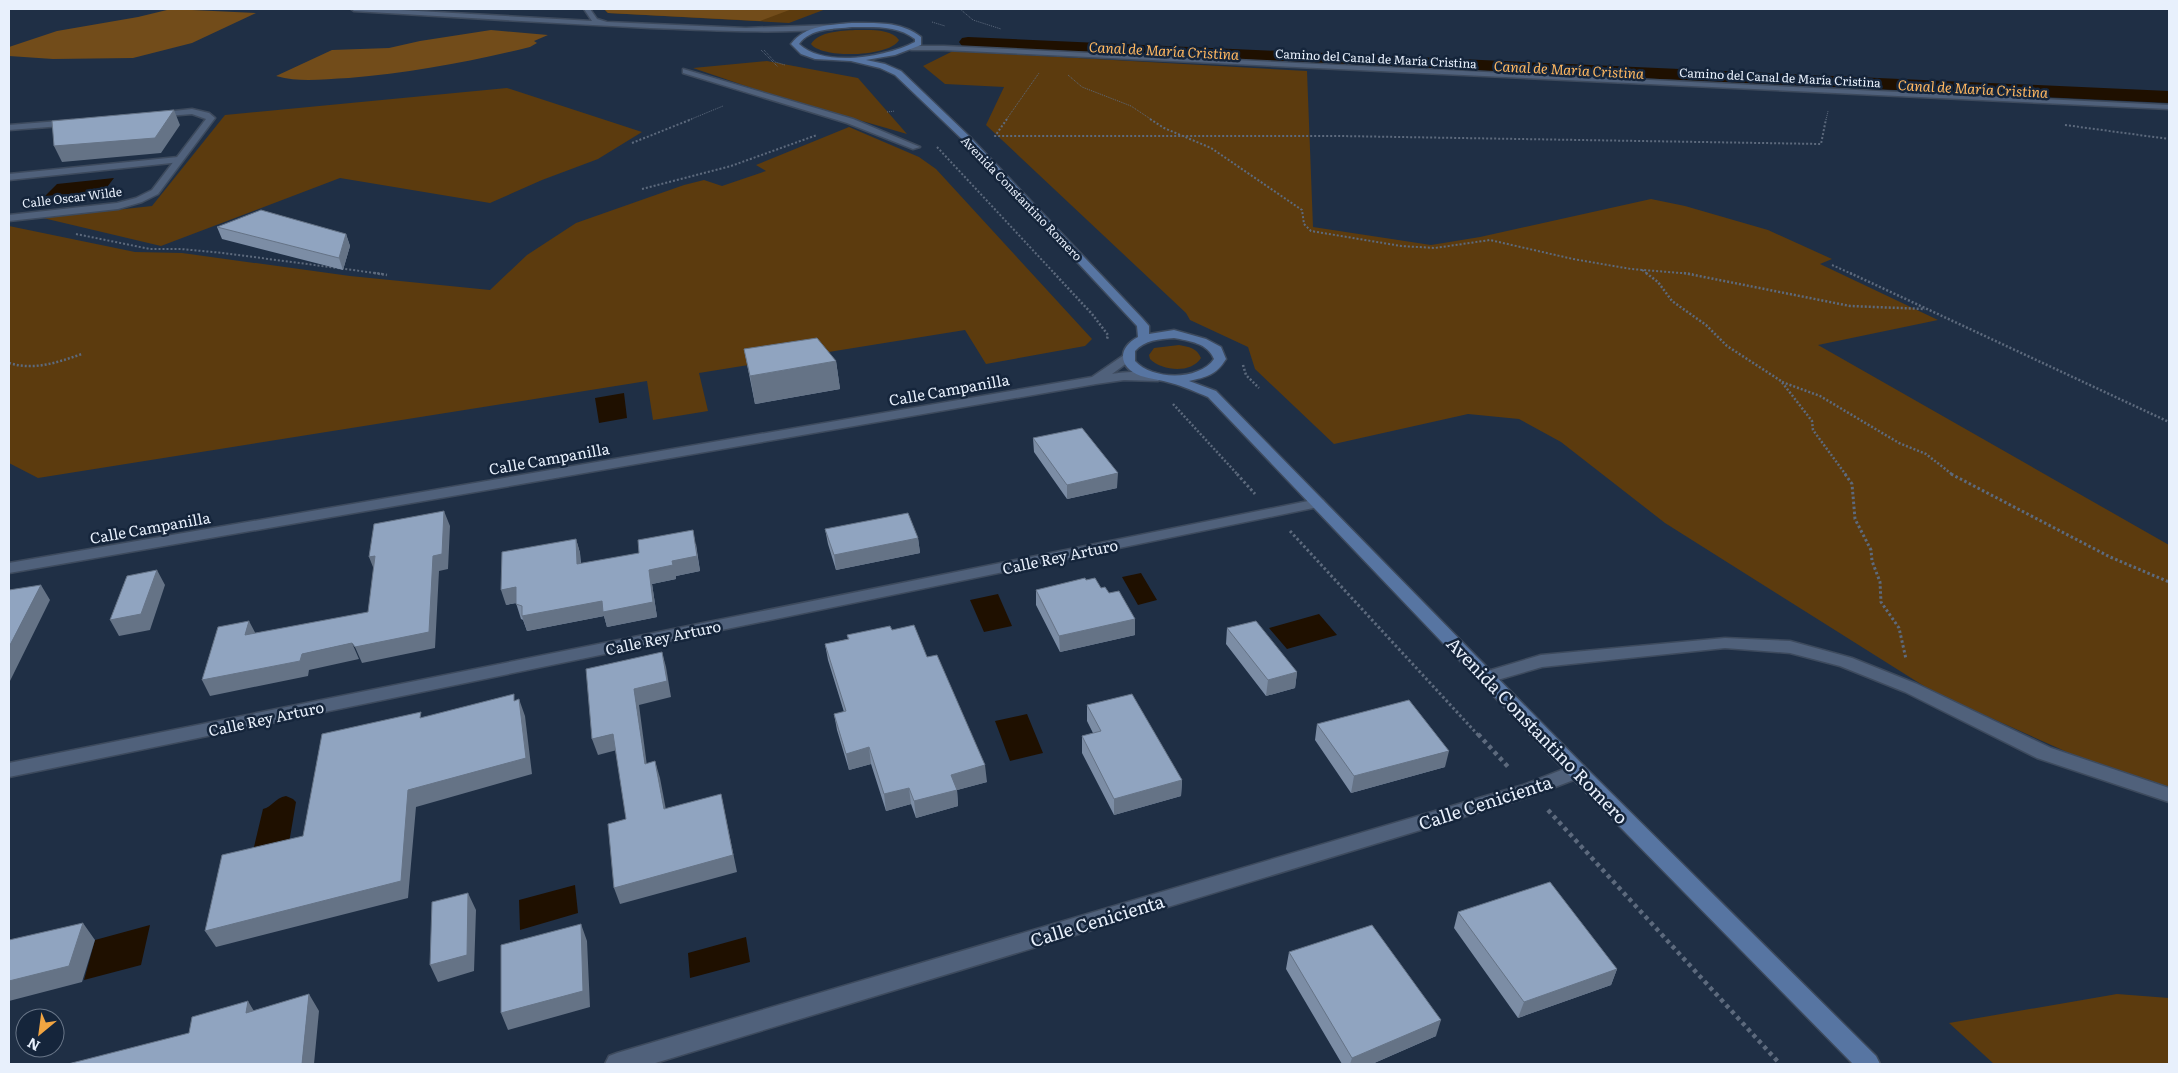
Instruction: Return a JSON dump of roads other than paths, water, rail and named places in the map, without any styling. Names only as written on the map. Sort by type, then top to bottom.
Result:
[{"type":"street","points":[[354,9],[543,21],[746,30],[792,30],[870,25],[903,29],[913,33],[918,38],[918,43],[910,48],[876,57],[850,59],[821,57],[807,54],[798,49],[789,40],[746,30]]},
{"type":"street","points":[[454,15],[487,9],[509,18]]},
{"type":"street","points":[[543,21],[575,18],[586,15],[587,9]]},
{"type":"street","points":[[587,9],[595,20],[609,24]]},
{"type":"street","points":[[789,40],[810,32],[833,27]]},
{"type":"street","name":"Camino del Canal de María Cristina","points":[[910,48],[1049,57],[2169,107]]},
{"type":"street","points":[[898,52],[895,65],[898,73]]},
{"type":"street","name":"Avenida Constantino Romero","points":[[850,59],[882,66],[898,73],[967,140],[1143,326]]},
{"type":"street","points":[[686,71],[850,121],[916,146]]},
{"type":"street","name":"Calle Oscar Wilde","points":[[9,218],[118,206],[139,200],[155,192],[211,118],[206,113],[148,116]]},
{"type":"street","points":[[9,128],[78,122]]},
{"type":"street","points":[[9,177],[178,160]]},
{"type":"street","points":[[1144,339],[1143,326],[1198,338],[1217,350],[1220,357],[1219,365],[1211,371],[1194,377],[1172,379],[1140,371],[1131,364],[1127,357],[1129,349],[1144,339],[1174,334]]},
{"type":"street","name":"Calle Campanilla","points":[[1096,380],[1127,357]]},
{"type":"street","points":[[1211,371],[1212,394]]},
{"type":"street","name":"Calle Campanilla","points":[[9,568],[1096,380],[1124,376],[1158,377]]},
{"type":"street","name":"Avenida Constantino Romero","points":[[1172,379],[1212,394],[1576,771],[1868,1064]]},
{"type":"street","name":"Calle Rey Arturo","points":[[9,770],[1318,503]]},
{"type":"street","points":[[1487,677],[1542,661],[1725,643],[1790,647],[1846,662],[1911,688],[2044,753],[2169,795]]},
{"type":"street","name":"Calle Cenicienta","points":[[617,1064],[1530,790],[1576,771]]},
{"type":"waterway","name":"Canal de María Cristina","points":[[968,42],[2169,97]]}]
